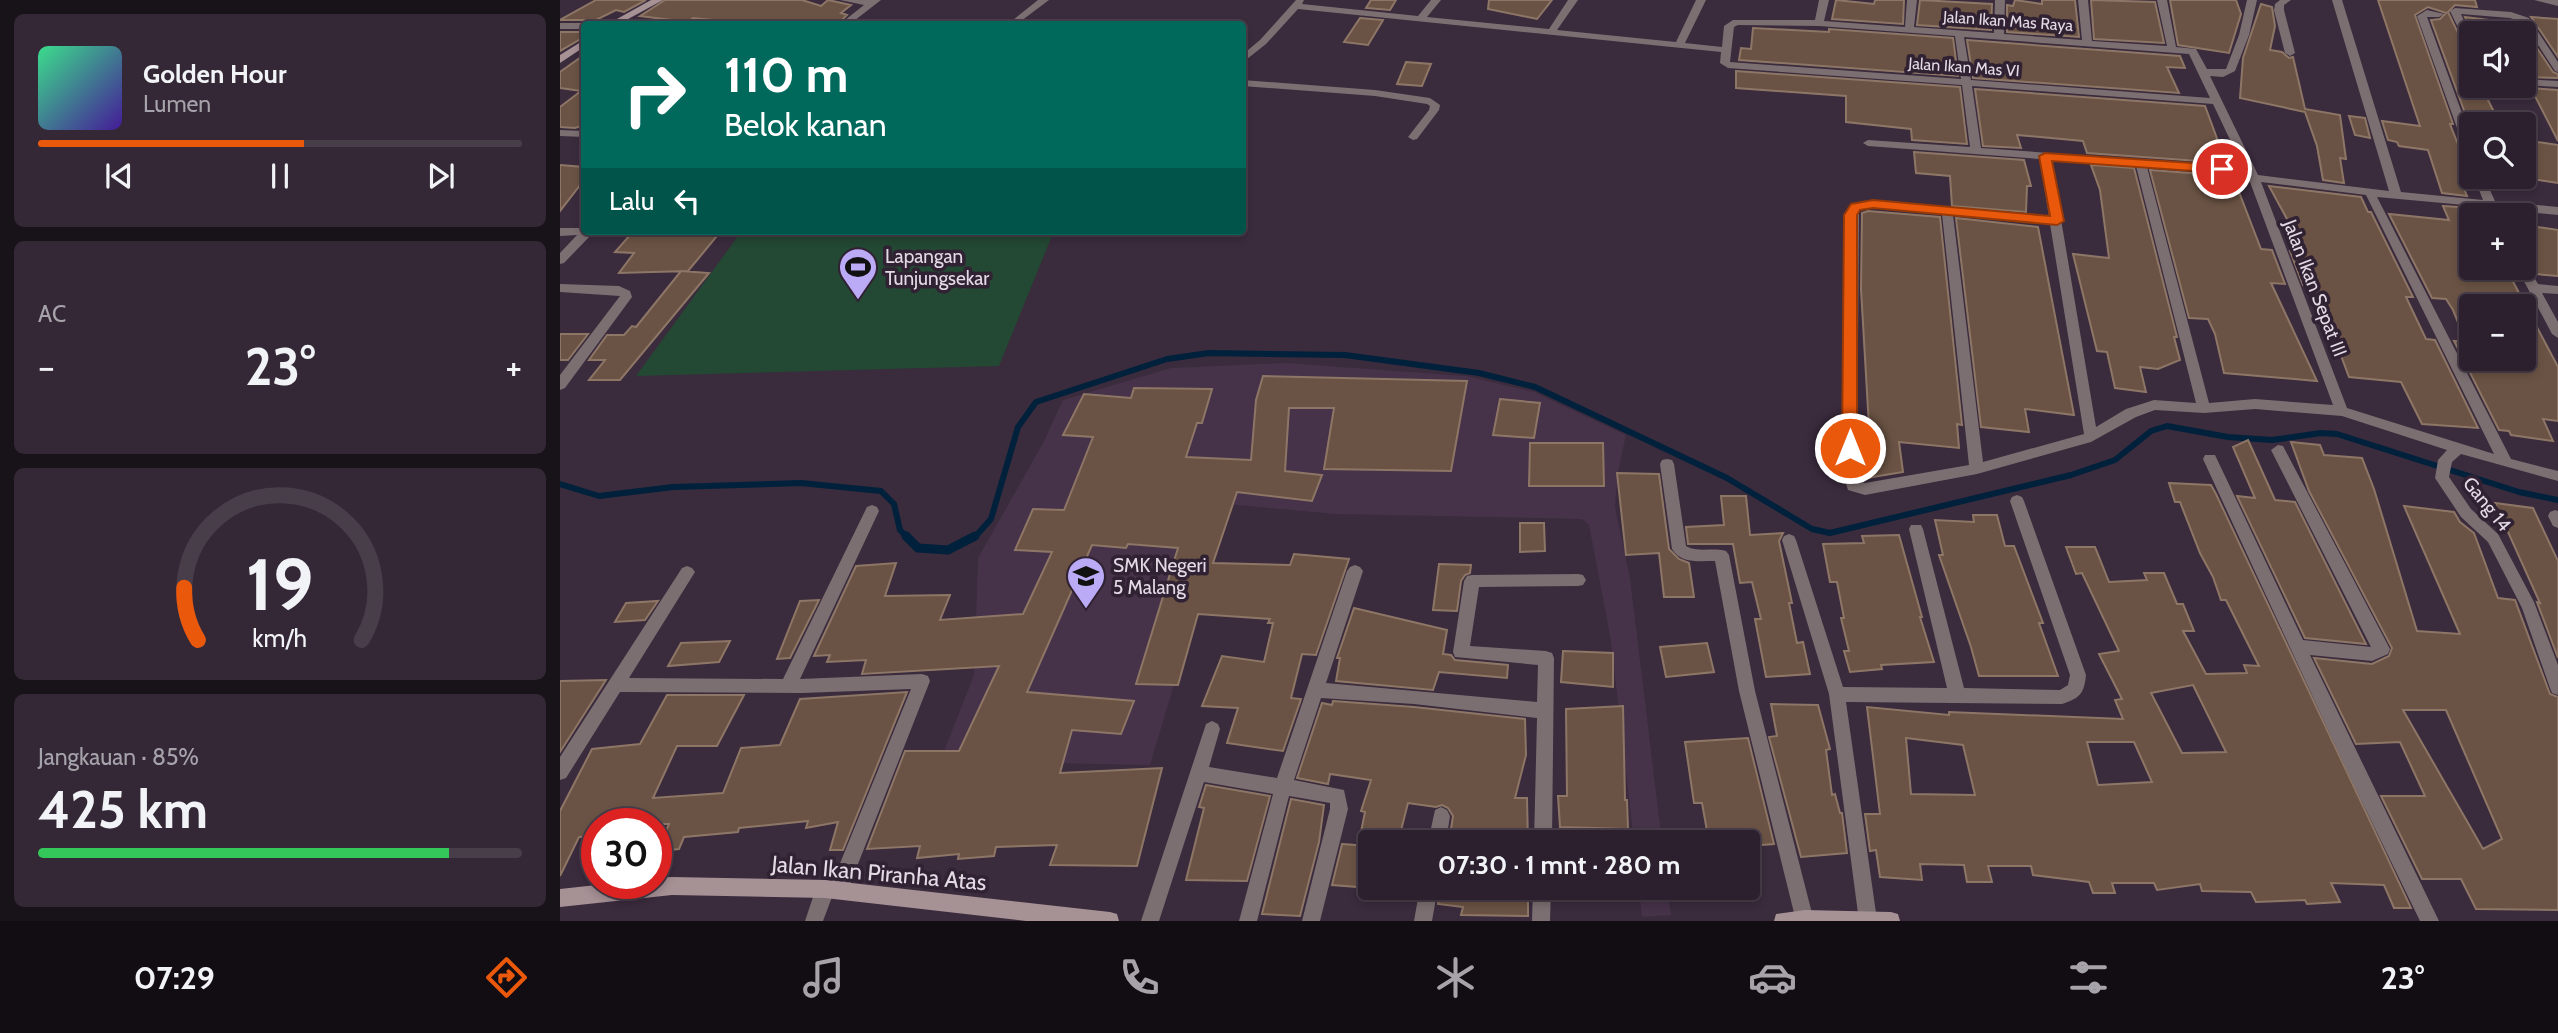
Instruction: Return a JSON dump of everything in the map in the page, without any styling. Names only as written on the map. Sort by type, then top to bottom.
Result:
[{"type":"street","points":[[619,21],[658,0]]},
{"type":"street","points":[[845,0],[874,2]]},
{"type":"street","points":[[1016,21],[1044,0]]},
{"type":"street","points":[[1421,18],[1437,0]]},
{"type":"street","points":[[1552,31],[1573,0]]},
{"type":"street","points":[[1679,45],[1701,0]]},
{"type":"street","points":[[1819,23],[1824,0]]},
{"type":"street","points":[[1909,30],[1912,0]]},
{"type":"street","points":[[1999,36],[2000,0]]},
{"type":"street","points":[[2083,0],[2087,43]]},
{"type":"street","points":[[2162,0],[2172,49]]},
{"type":"street","points":[[2203,72],[2223,74],[2230,71],[2244,35],[2252,0]]},
{"type":"street","points":[[2286,0],[2280,4],[2278,10],[2290,53]]},
{"type":"street","points":[[2337,0],[2396,195]]},
{"type":"street","points":[[2539,0],[2558,3]]},
{"type":"street","points":[[849,21],[874,2]]},
{"type":"street","points":[[1246,57],[1263,43],[1298,3],[1726,50]]},
{"type":"street","points":[[2460,21],[2455,11],[2516,16],[2527,21]]},
{"type":"street","points":[[2439,14],[2427,13],[2422,16],[2459,119]]},
{"type":"street","name":"Jalan Ikan Mas Raya","points":[[1726,50],[1729,26],[1735,22],[1819,23],[2193,51]]},
{"type":"street","points":[[560,26],[581,26]]},
{"type":"street","points":[[1959,33],[1976,150]]},
{"type":"street","points":[[2536,35],[2558,69]]},
{"type":"street","points":[[560,60],[581,45]]},
{"type":"street","name":"Jalan Ikan Mas VI","points":[[1726,50],[1725,63],[1730,66],[2215,101]]},
{"type":"street","name":"Jalan Ikan Sepat III","points":[[2193,51],[2252,175],[2342,411]]},
{"type":"street","points":[[1246,83],[1374,93],[1430,101],[1435,105],[1434,110],[1413,137]]},
{"type":"street","points":[[2536,83],[2558,85]]},
{"type":"street","points":[[560,133],[581,134]]},
{"type":"street","points":[[1868,143],[2141,164],[2252,175],[2370,193],[2488,203],[2483,189]]},
{"type":"street","points":[[2045,156],[2091,437]]},
{"type":"street","points":[[2141,164],[2204,408]]},
{"type":"street","points":[[2370,193],[2506,463]]},
{"type":"street","points":[[2057,221],[1873,204],[1859,205],[1852,212],[1850,481],[1853,486],[1865,489],[1977,469],[2091,437],[2144,407],[2204,408],[2255,404],[2342,411],[2506,463],[2558,475]]},
{"type":"street","points":[[2536,208],[2558,211]]},
{"type":"street","points":[[1947,211],[1977,469]]},
{"type":"street","points":[[560,232],[581,231]]},
{"type":"street","points":[[560,260],[584,235]]},
{"type":"street","points":[[2530,280],[2558,334]]},
{"type":"street","points":[[2534,288],[2558,290]]},
{"type":"street","points":[[560,289],[619,290],[626,293],[626,298],[560,385]]},
{"type":"street","name":"Gang 14","points":[[2458,448],[2445,460],[2442,478],[2466,513],[2493,538],[2529,607],[2558,688]]},
{"type":"street","points":[[2278,450],[2382,649],[2372,654],[2298,647]]},
{"type":"street","points":[[2210,459],[2430,921]]},
{"type":"street","points":[[1667,464],[1679,549],[1688,555],[1721,555],[1747,691],[1805,920]]},
{"type":"street","points":[[1838,694],[2062,696],[2073,692],[2078,675],[2017,502]]},
{"type":"street","points":[[788,686],[872,511]]},
{"type":"street","points":[[1916,529],[1957,695]]},
{"type":"street","points":[[1789,540],[1838,694],[1868,920]]},
{"type":"street","points":[[1248,921],[1283,787],[1355,571]]},
{"type":"street","points":[[560,772],[687,572]]},
{"type":"street","points":[[1543,830],[1546,658],[1461,652],[1472,581],[1578,580]]},
{"type":"street","points":[[615,685],[788,686],[922,681],[832,890],[814,921]]},
{"type":"street","points":[[1317,690],[1414,696],[1546,711]]},
{"type":"street","points":[[1150,921],[1212,729]]},
{"type":"street","points":[[1198,773],[1335,795],[1339,799],[1311,921]]},
{"type":"street","points":[[1439,830],[1441,816]]},
{"type":"street","name":"Jalan Ikan Piranha Atas","points":[[560,898],[671,886],[832,890],[1110,921]]},
{"type":"street","points":[[1423,921],[1427,900]]},
{"type":"street","points":[[1541,921],[1542,900]]},
{"type":"street","points":[[1783,921],[1891,921]]},
{"type":"shaded area","name":"SMK Negeri 5 Malang","points":[[1286,363],[1466,376],[1534,392],[1626,435],[1618,472],[1615,507],[1630,578],[1661,830],[1633,830],[1611,641],[1589,525],[1582,519],[1334,514],[1228,504],[1150,765],[940,761],[974,675],[978,558],[1043,443],[1063,400],[1171,368]]},
{"type":"shaded area","points":[[1640,900],[1669,900],[1671,915],[1642,917]]},
{"type":"green space","name":"Lapangan Tunjungsekar","points":[[1052,235],[999,366],[636,376],[738,236]]},
{"type":"building","points":[[596,0],[646,0],[624,12],[616,10],[594,21],[560,20]]},
{"type":"building","points":[[665,0],[802,0],[821,6],[828,0],[851,5],[841,13],[847,15],[841,21],[724,21],[693,18],[680,21],[640,16]]},
{"type":"building","points":[[1371,0],[1396,0],[1390,10],[1366,8]]},
{"type":"building","points":[[1489,0],[1552,0],[1537,19],[1488,9]]},
{"type":"building","points":[[1836,0],[1874,4],[1875,0],[1904,0],[1903,24],[1832,19]]},
{"type":"building","points":[[1920,0],[1992,4],[1991,30],[1917,25]]},
{"type":"building","points":[[2015,0],[2042,4],[2042,0],[2075,0],[2079,37],[2007,32],[2007,5],[2013,6]]},
{"type":"building","points":[[2091,0],[2155,2],[2164,43],[2094,39]]},
{"type":"building","points":[[2170,0],[2236,0],[2241,14],[2229,53],[2178,45]]},
{"type":"building","points":[[2378,0],[2475,0],[2477,7],[2455,5],[2448,12],[2459,35],[2459,97],[2431,20],[2440,19],[2446,13],[2428,7],[2415,15],[2453,124],[2450,124],[2459,147],[2459,189],[2464,189],[2467,196],[2442,193],[2428,150],[2399,146],[2397,142],[2388,140],[2382,121],[2420,126]]},
{"type":"building","points":[[2261,4],[2272,7],[2275,26],[2270,50],[2282,52],[2289,58],[2293,57],[2305,109],[2340,115],[2346,159],[2340,158],[2344,183],[2323,180],[2317,146],[2305,112],[2240,98],[2243,58]]},
{"type":"building","points":[[2465,17],[2497,21],[2467,21]]},
{"type":"building","points":[[2531,17],[2558,19],[2558,57],[2536,21]]},
{"type":"building","points":[[1360,18],[1383,20],[1368,45],[1344,42]]},
{"type":"building","points":[[1753,28],[1829,32],[1829,29],[1953,38],[1958,76],[1739,60],[1741,48],[1751,49]]},
{"type":"building","points":[[560,32],[581,32],[581,39],[560,51]]},
{"type":"building","points":[[1967,40],[2180,56],[2185,68],[2167,67],[2179,93],[1973,78]]},
{"type":"building","points":[[2536,46],[2553,72],[2558,74],[2558,78],[2536,77]]},
{"type":"building","points":[[581,57],[581,91],[560,88],[560,72]]},
{"type":"building","points":[[1406,62],[1431,64],[1422,86],[1397,84]]},
{"type":"building","points":[[1736,71],[1960,87],[1967,144],[1912,140],[1911,129],[1846,122],[1846,96],[1736,88]]},
{"type":"building","points":[[2536,88],[2558,90],[2558,141],[2537,100]]},
{"type":"building","points":[[1975,89],[2205,106],[2226,163],[2087,153],[2083,141],[2017,135],[2021,148],[1983,146]]},
{"type":"building","points":[[581,91],[581,126],[560,127],[560,107]]},
{"type":"building","points":[[2460,98],[2487,98],[2494,112],[2465,112]]},
{"type":"building","points":[[2349,116],[2365,118],[2370,138],[2355,135]]},
{"type":"building","points":[[2536,142],[2558,145],[2558,183],[2536,180]]},
{"type":"building","points":[[1914,152],[2024,160],[2031,186],[2027,186],[2026,212],[1952,206],[1950,176],[1916,173]]},
{"type":"building","points":[[560,165],[581,167],[581,184],[560,211]]},
{"type":"building","points":[[2091,165],[2134,168],[2177,337],[2174,337],[2180,360],[2158,369],[2140,367],[2146,392],[2115,388],[2107,352],[2097,351],[2073,254],[2109,258],[2100,190]]},
{"type":"building","points":[[2150,170],[2231,176],[2234,179],[2261,249],[2272,250],[2285,284],[2271,283],[2317,381],[2224,373],[2215,334],[2208,319],[2189,318]]},
{"type":"building","points":[[2269,186],[2361,197],[2413,297],[2406,297],[2426,339],[2435,340],[2478,428],[2422,424],[2401,382],[2349,377],[2315,286],[2303,285],[2290,251],[2305,252]]},
{"type":"building","points":[[2443,206],[2459,207],[2459,280],[2512,280],[2520,294],[2459,294],[2459,325],[2446,299],[2432,298],[2389,214],[2449,220]]},
{"type":"building","points":[[1868,211],[1940,217],[1962,425],[1957,424],[1959,448],[1899,442],[1903,472],[1861,479],[1860,443],[1870,444],[1861,289],[1862,213]]},
{"type":"building","points":[[1956,218],[2038,227],[2074,415],[2025,409],[2029,432],[1981,427]]},
{"type":"building","points":[[2536,227],[2558,230],[2558,276],[2536,274]]},
{"type":"building","points":[[630,235],[717,236],[688,271],[619,273],[634,253],[615,252]]},
{"type":"building","points":[[681,271],[709,273],[620,380],[589,380],[605,360],[589,360],[607,335],[624,335],[632,326],[636,327]]},
{"type":"building","points":[[2536,325],[2558,367],[2558,421],[2543,419],[2553,441],[2511,435],[2509,431],[2499,430],[2469,371],[2536,371]]},
{"type":"building","points":[[560,334],[588,334],[568,360],[560,360]]},
{"type":"building","points":[[1263,376],[1467,381],[1451,471],[1324,469],[1334,408],[1289,408],[1285,471],[1322,475],[1312,501],[1237,492],[1213,563],[1290,565],[1294,554],[1349,559],[1316,655],[1302,654],[1291,698],[1301,699],[1283,751],[1227,743],[1238,708],[1202,706],[1222,656],[1264,662],[1273,623],[1268,623],[1270,619],[1198,614],[1178,685],[1136,684],[1178,548],[1128,544],[1126,548],[1092,545],[1027,692],[1134,701],[1121,734],[1072,730],[1060,773],[1162,768],[1137,866],[1050,865],[1057,845],[996,847],[994,856],[958,859],[959,854],[917,858],[920,846],[867,849],[905,751],[959,751],[999,666],[862,674],[866,660],[827,662],[830,655],[814,656],[856,566],[896,563],[885,596],[950,595],[940,620],[1023,614],[1052,552],[1015,550],[1033,509],[1064,510],[1093,437],[1063,435],[1084,394],[1131,398],[1134,388],[1212,389],[1202,423],[1197,423],[1186,457],[1251,460],[1256,400]]},
{"type":"building","points":[[1500,399],[1540,403],[1534,438],[1493,435]]},
{"type":"building","points":[[2248,440],[2275,500],[2295,502],[2366,644],[2305,638],[2237,496],[2255,498],[2233,447]]},
{"type":"building","points":[[2291,442],[2320,445],[2324,455],[2362,458],[2417,631],[2460,634],[2404,506],[2454,512],[2460,522],[2474,533],[2498,598],[2515,600],[2550,694],[2558,697],[2558,910],[2476,909],[2461,879],[2422,879],[2381,796],[2425,796],[2400,742],[2356,744],[2314,658],[2372,664],[2389,656],[2392,648],[2309,491]],"holes":[[[2403,710],[2446,710],[2502,839],[2483,849]]]},
{"type":"building","points":[[1530,443],[1603,443],[1604,486],[1529,486]]},
{"type":"building","points":[[1617,473],[1659,474],[1669,549],[1679,559],[1689,563],[1694,597],[1664,597],[1659,553],[1626,555]]},
{"type":"building","points":[[2169,483],[2211,485],[2411,908],[2394,908],[2384,885],[2331,883],[2340,902],[2307,904],[2305,900],[2256,902],[2251,892],[2202,891],[2200,884],[2157,890],[2154,883],[2112,883],[2115,893],[2093,893],[2089,882],[2033,875],[2031,866],[1988,866],[1992,882],[1967,882],[1964,865],[1920,864],[1922,880],[1880,877],[1876,850],[1870,851],[1865,814],[1880,814],[1867,707],[1949,715],[1949,712],[2123,719],[2115,700],[2122,699],[2099,654],[2119,651],[2082,573],[2076,574],[2066,547],[2095,547],[2109,582],[2147,580],[2144,573],[2164,573],[2177,604],[2183,604],[2194,631],[2183,631],[2206,674],[2247,673],[2244,665],[2259,666],[2226,600],[2221,600],[2180,502],[2175,502]],"holes":[[[2193,685],[2226,752],[2182,753],[2151,693]],[[1906,738],[1963,745],[1975,795],[1911,794]],[[2087,742],[2134,742],[2152,782],[2098,785]]]},
{"type":"building","points":[[1721,496],[1746,496],[1750,535],[1783,533],[1779,541],[1792,603],[1789,603],[1797,643],[1803,642],[1810,674],[1766,677],[1755,619],[1761,619],[1752,582],[1740,583],[1733,544],[1688,544],[1686,527],[1724,525]]},
{"type":"building","points":[[2495,503],[2533,508],[2558,561],[2558,658],[2537,602],[2540,603]]},
{"type":"building","points":[[1973,515],[1997,515],[2005,546],[2014,546],[2043,623],[2039,623],[2058,676],[1979,676],[1939,555],[1943,555],[1935,520],[1974,522]]},
{"type":"building","points":[[1520,523],[1544,523],[1545,551],[1520,552]]},
{"type":"building","points":[[1899,535],[1934,662],[1881,665],[1882,669],[1850,672],[1844,651],[1849,651],[1841,618],[1844,618],[1837,582],[1830,582],[1823,544],[1864,543],[1862,536]]},
{"type":"building","points":[[1439,564],[1471,565],[1470,573],[1461,581],[1457,611],[1433,610]]},
{"type":"building","points":[[819,600],[790,658],[777,659],[800,601]]},
{"type":"building","points":[[658,601],[645,620],[615,622],[626,603]]},
{"type":"building","points":[[1354,608],[1447,630],[1443,654],[1451,655],[1455,660],[1508,665],[1507,678],[1439,672],[1433,690],[1336,681],[1340,658],[1337,658]]},
{"type":"building","points":[[730,641],[719,662],[668,666],[681,643]]},
{"type":"building","points":[[1707,643],[1714,672],[1666,677],[1660,647]]},
{"type":"building","points":[[1563,651],[1613,653],[1613,687],[1561,682]]},
{"type":"building","points":[[606,680],[560,752],[560,681]]},
{"type":"building","points":[[907,692],[843,850],[830,850],[838,822],[806,828],[808,821],[684,837],[679,849],[672,850],[672,808],[581,808],[581,837],[560,876],[560,811],[592,749],[640,744],[667,695],[744,695],[717,746],[677,746],[653,798],[723,793],[741,748],[780,745],[800,699]]},
{"type":"building","points":[[1333,701],[1525,719],[1526,755],[1515,798],[1527,798],[1528,830],[1451,830],[1453,816],[1448,808],[1442,805],[1436,807],[1408,803],[1401,830],[1361,830],[1365,812],[1361,811],[1371,780],[1330,774],[1328,784],[1297,778],[1322,703],[1332,705]]},
{"type":"building","points":[[1771,704],[1818,705],[1830,749],[1826,750],[1832,795],[1835,794],[1842,813],[1847,853],[1801,857],[1769,737],[1777,736]]},
{"type":"building","points":[[1623,706],[1628,829],[1560,827],[1558,796],[1567,796],[1566,709]]},
{"type":"building","points":[[1748,738],[1774,844],[1760,845],[1760,830],[1707,830],[1702,803],[1694,803],[1685,742]]},
{"type":"building","points":[[1206,785],[1270,796],[1247,881],[1186,880],[1204,808],[1199,807]]},
{"type":"building","points":[[1291,799],[1324,805],[1319,842],[1300,916],[1262,914]]},
{"type":"building","points":[[1342,844],[1358,845],[1358,887],[1332,885]]},
{"type":"building","points":[[1439,900],[1528,900],[1528,916],[1461,915],[1463,907],[1438,904]]},
{"type":"waterway","points":[[974,538],[991,519],[1018,427],[1036,402],[1167,359],[1209,353],[1345,355],[1479,373],[1535,387],[1727,478],[1812,529],[1830,533],[2071,475],[2115,460],[2151,431],[2167,426],[2228,437],[2272,440],[2321,433],[2337,434],[2519,492],[2558,500]]},
{"type":"waterway","points":[[560,484],[599,496],[673,487],[801,483],[881,491],[894,504],[900,530],[918,548],[948,550],[975,536]]},
{"type":"place","name":"Lapangan Tunjungsekar","points":[[858,301]]},
{"type":"place","name":"SMK Negeri 5 Malang","points":[[1086,610]]},
{"type":"route","points":[[1850,448],[1853,209],[1873,204],[2057,221],[2045,156],[2222,169]]}]
